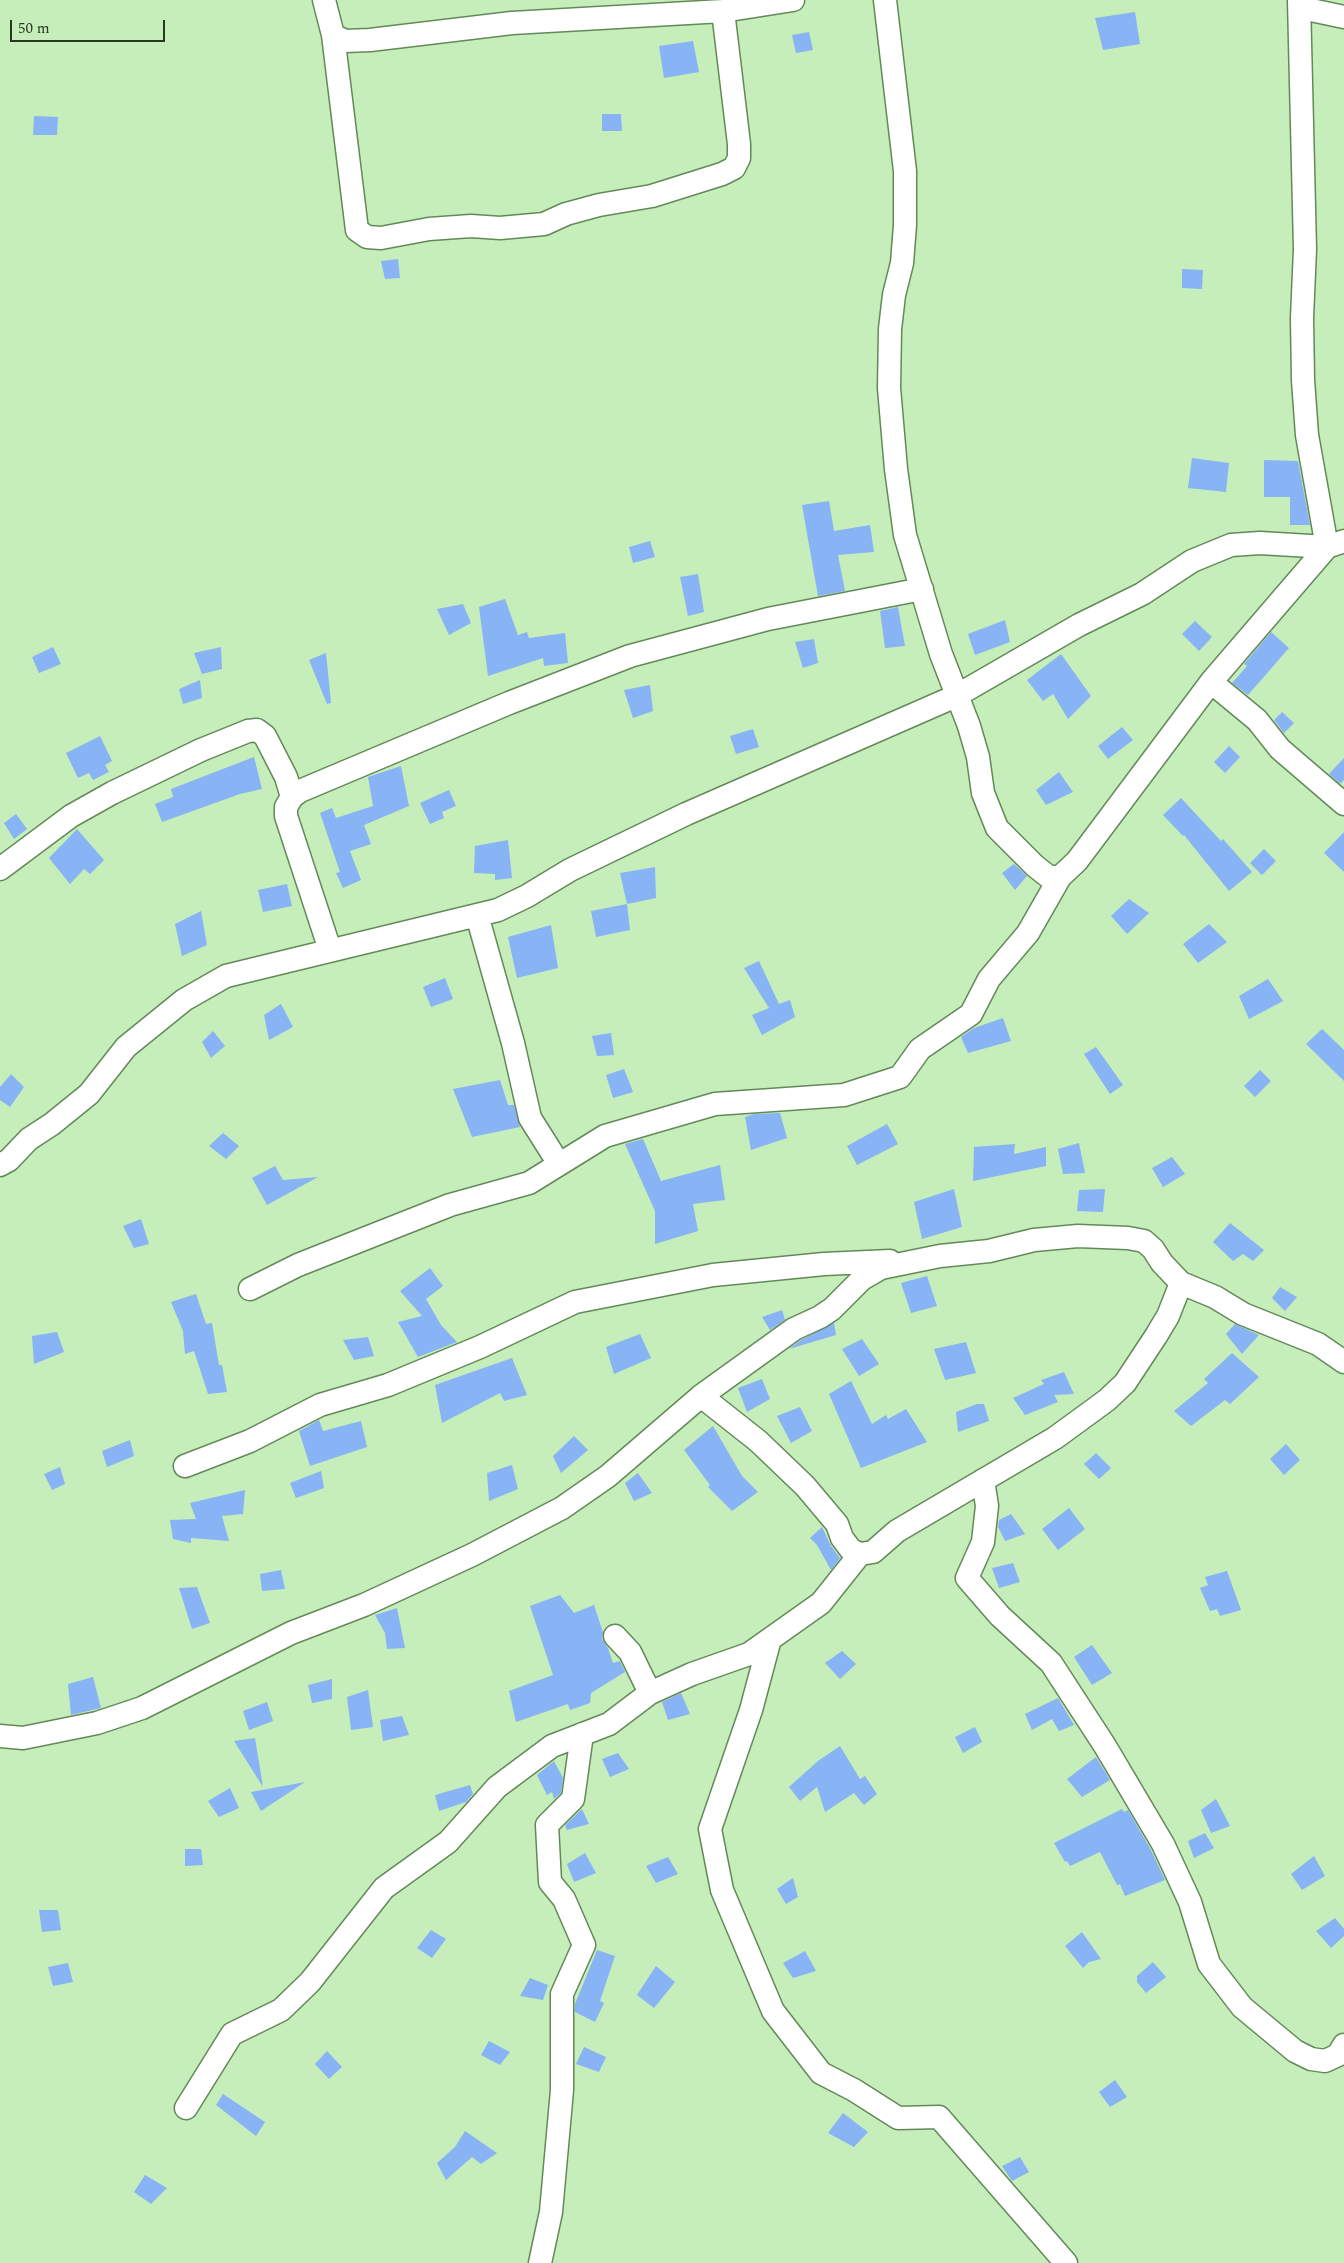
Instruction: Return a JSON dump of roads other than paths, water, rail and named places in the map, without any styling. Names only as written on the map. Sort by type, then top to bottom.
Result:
[{"type":"street","points":[[324,0],[332,36],[357,230],[367,237],[381,238],[429,229],[471,226],[500,228],[544,224],[566,214],[599,205],[652,196],[722,174],[734,168],[739,158],[739,144],[723,12]]},
{"type":"street","points":[[332,36],[345,41],[370,40],[512,24],[723,12],[793,0]]},
{"type":"street","points":[[885,0],[905,171],[905,224],[902,263],[894,295],[890,329],[889,388],[896,469],[905,535],[956,696],[970,726],[978,757],[983,793],[997,828],[1035,866],[1049,877],[1060,877]]},
{"type":"street","points":[[1299,0],[1311,10],[1344,18]]},
{"type":"street","points":[[1299,0],[1305,249],[1302,318],[1303,380],[1307,435],[1336,544]]},
{"type":"street","points":[[0,1165],[9,1160],[29,1139],[52,1124],[89,1094],[126,1046],[184,1000],[226,976],[498,910],[527,896],[570,870],[686,814],[956,696],[1079,625],[1142,594],[1200,558],[1231,546],[1260,543],[1336,544]]},
{"type":"street","points":[[250,1289],[298,1265],[450,1205],[529,1183],[605,1136],[715,1104],[844,1095],[900,1077],[920,1049],[971,1014],[989,979],[1028,933],[1060,877],[1076,861],[1211,682],[1336,544]]},
{"type":"street","points":[[330,950],[318,907],[290,832],[286,807],[292,796],[313,784],[509,703],[630,656],[768,619],[922,589]]},
{"type":"street","points":[[1211,682],[1257,720],[1280,749],[1344,804]]},
{"type":"street","points":[[0,869],[71,816],[112,793],[201,750],[248,731],[257,730],[265,736],[286,777],[292,796]]},
{"type":"street","points":[[477,915],[513,1043],[530,1118],[559,1164]]},
{"type":"street","points":[[0,1736],[23,1738],[79,1727],[142,1708],[291,1633],[364,1605],[472,1556],[562,1508],[608,1476],[701,1396],[794,1329],[832,1309],[862,1279],[880,1268],[989,1251],[1034,1240],[1078,1236],[1128,1238],[1144,1241],[1181,1282],[1215,1296],[1243,1314],[1318,1344],[1344,1362]]},
{"type":"street","points":[[185,1466],[250,1441],[320,1405],[388,1385],[480,1347],[575,1302],[713,1275],[824,1264],[916,1261]]},
{"type":"street","points":[[701,1396],[758,1441],[805,1486],[837,1524],[842,1538],[851,1550],[860,1554],[873,1552],[897,1532],[1055,1438],[1108,1400],[1125,1383],[1168,1316],[1181,1282]]},
{"type":"street","points":[[983,1480],[987,1506],[983,1542],[967,1578],[1000,1616],[1051,1663],[1105,1746],[1163,1844],[1190,1902],[1209,1964],[1242,2006],[1295,2051],[1311,2059],[1325,2061],[1338,2055],[1344,2044]]},
{"type":"street","points":[[186,2108],[232,2034],[281,2010],[310,1982],[384,1888],[448,1842],[497,1787],[552,1746],[609,1724],[650,1693],[692,1674],[749,1654],[821,1603],[860,1554]]},
{"type":"street","points":[[615,1636],[630,1652],[650,1693]]},
{"type":"street","points":[[770,1639],[751,1710],[710,1830],[722,1890],[773,2011],[822,2073],[854,2090],[898,2118],[938,2117],[1066,2263]]},
{"type":"street","points":[[540,2263],[551,2212],[561,2099],[562,1994],[584,1945],[564,1899],[550,1882],[547,1825],[572,1799],[582,1734]]}]
